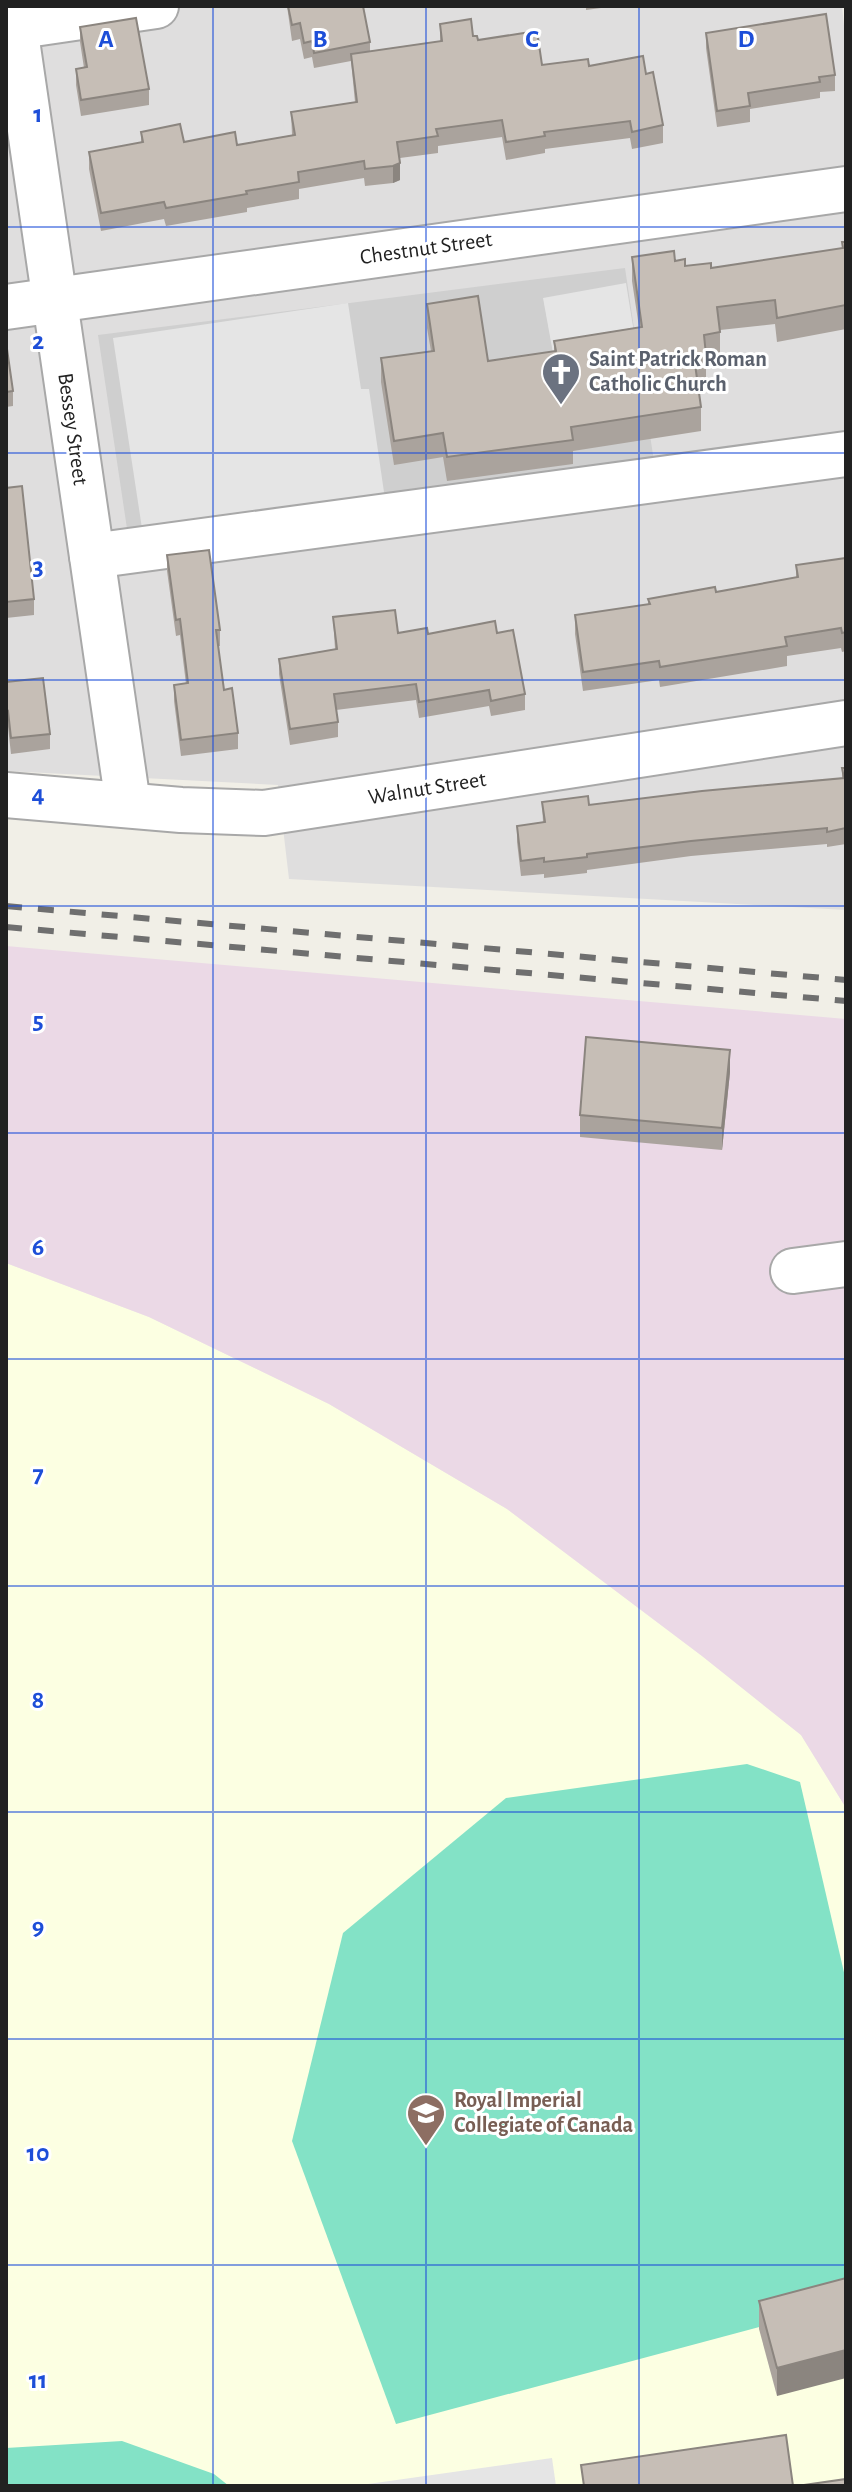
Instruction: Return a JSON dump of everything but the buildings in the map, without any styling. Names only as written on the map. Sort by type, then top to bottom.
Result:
[{"type":"street","points":[[11,20],[156,6]]},
{"type":"street","name":"Bessey Street","points":[[11,20],[128,804]]},
{"type":"street","name":"Chestnut Street","points":[[6,307],[846,189]]},
{"type":"street","points":[[92,556],[846,454]]},
{"type":"street","name":"Walnut Street","points":[[6,795],[181,810],[264,813],[846,723]]},
{"type":"street","points":[[793,1271],[846,1264]]},
{"type":"shaded area","points":[[6,6],[842,6],[846,45],[846,910],[289,879],[278,785],[6,771]]},
{"type":"shaded area","points":[[625,268],[659,495],[132,562],[98,335]]},
{"type":"shaded area","points":[[626,283],[635,339],[553,353],[543,298]]},
{"type":"shaded area","points":[[348,303],[361,389],[369,389],[385,499],[143,535],[113,338]]},
{"type":"shaded area","points":[[6,946],[846,1019],[846,1808],[801,1735],[507,1509],[329,1404],[149,1317],[6,1263]]},
{"type":"shaded area","name":"Royal Imperial Collegiate of Canada","points":[[6,1263],[149,1317],[329,1404],[507,1509],[801,1735],[846,1808],[846,2486],[6,2486]]},
{"type":"shaded area","points":[[552,2458],[556,2486],[354,2486]]},
{"type":"green space","points":[[747,1764],[800,1782],[846,1981],[846,2304],[396,2424],[292,2141],[343,1933],[506,1798]]},
{"type":"green space","points":[[122,2441],[214,2474],[229,2486],[6,2486],[6,2448]]},
{"type":"railway","points":[[6,906],[846,980]]},
{"type":"railway","points":[[6,927],[846,1001]]},
{"type":"place","name":"Saint Patrick Roman Catholic Church","points":[[561,406]]},
{"type":"place","name":"Royal Imperial Collegiate of Canada","points":[[426,2147]]}]
